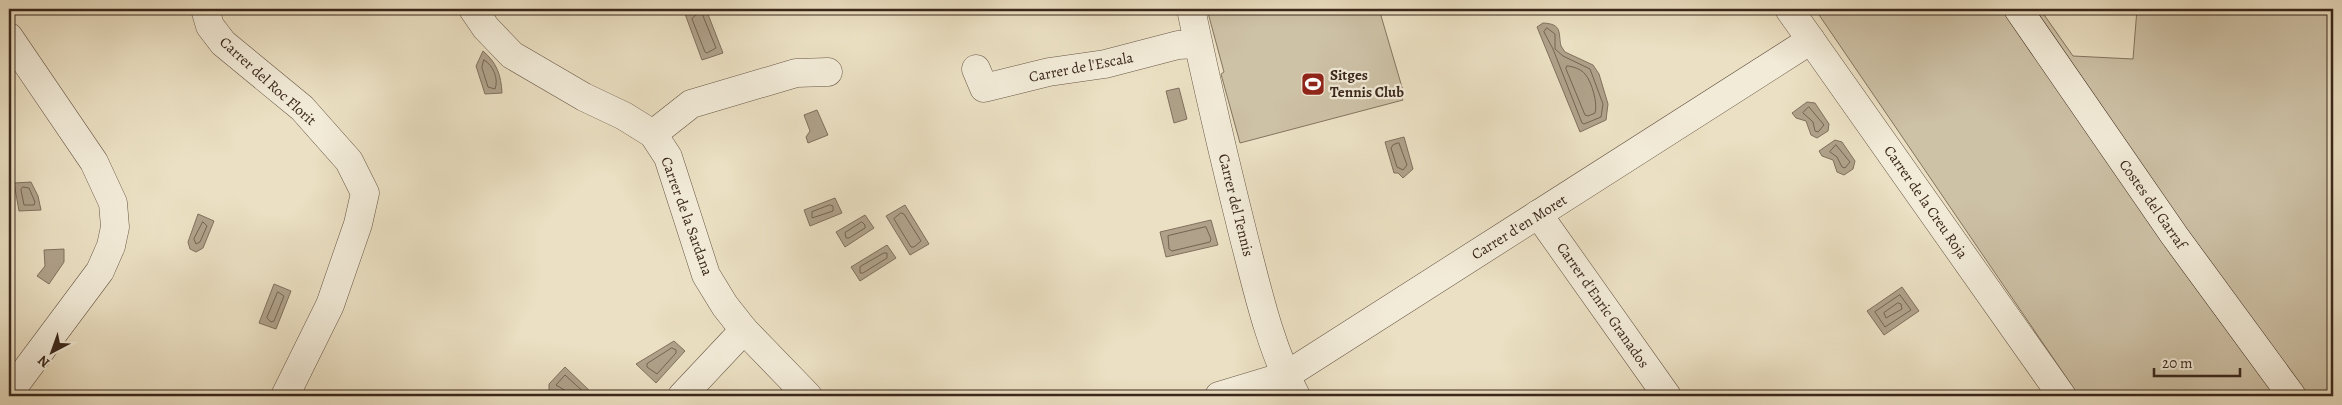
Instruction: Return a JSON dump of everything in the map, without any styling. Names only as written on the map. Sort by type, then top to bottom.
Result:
[{"type":"street","name":"Carrer del Roc Florit","points":[[205,9],[210,26],[223,43],[302,108],[349,161],[365,193],[358,224],[330,305],[285,396]]},
{"type":"street","name":"Carrer de la Sardana","points":[[473,9],[486,28],[512,55],[584,97],[624,116],[653,134],[668,157],[706,274],[725,306],[744,330],[808,396]]},
{"type":"street","name":"Carrer del Tennis","points":[[1191,9],[1222,149],[1266,322],[1291,386]]},
{"type":"street","name":"Carrer de la Creu Roja","points":[[1789,9],[2062,396]]},
{"type":"street","name":"Costes del Garraf","points":[[2018,9],[2174,235],[2292,396]]},
{"type":"street","points":[[9,37],[94,162],[113,203],[114,227],[111,246],[100,271],[9,393]]},
{"type":"street","name":"Carrer d'en Moret","points":[[1219,396],[1291,386],[1538,214],[1811,40]]},
{"type":"street","name":"Carrer de l'Escala","points":[[976,69],[984,88],[1049,72],[1105,64],[1178,45],[1198,44]]},
{"type":"street","points":[[653,134],[691,104],[796,73],[828,72]]},
{"type":"street","name":"Carrer d'Enric Granados","points":[[1538,214],[1667,396]]},
{"type":"street","points":[[682,396],[744,330]]},
{"type":"shaded area","name":"Sitges Tennis Club","points":[[1207,9],[1379,9],[1404,94],[1401,95],[1403,100],[1240,143],[1221,74],[1224,72]]},
{"type":"shaded area","points":[[1815,9],[2040,9],[2073,56],[2133,59],[2137,9],[2333,9],[2333,396],[2079,396]]},
{"type":"water","points":[[699,9],[706,9],[723,53],[702,60],[685,14]]},
{"type":"water","points":[[1543,23],[1557,27],[1561,46],[1565,52],[1593,65],[1599,74],[1608,104],[1606,120],[1580,132],[1537,27]]},
{"type":"water","points":[[483,51],[492,60],[497,70],[501,81],[502,93],[485,94],[476,66]]},
{"type":"water","points":[[1179,88],[1187,119],[1174,123],[1166,91]]},
{"type":"water","points":[[1807,102],[1815,103],[1829,124],[1828,131],[1817,138],[1811,135],[1806,121],[1796,118],[1792,113]]},
{"type":"water","points":[[817,110],[828,135],[808,143],[806,137],[810,131],[804,115]]},
{"type":"water","points":[[1404,137],[1413,169],[1403,178],[1398,173],[1394,173],[1385,142]]},
{"type":"water","points":[[1835,140],[1842,142],[1855,161],[1853,169],[1844,175],[1837,172],[1833,160],[1822,156],[1819,151]]},
{"type":"water","points":[[31,182],[38,196],[41,210],[19,211],[14,183]]},
{"type":"water","points":[[835,198],[842,213],[810,226],[804,210]]},
{"type":"water","points":[[905,205],[929,244],[910,255],[886,216]]},
{"type":"water","points":[[198,214],[214,221],[203,248],[196,252],[190,249],[188,242]]},
{"type":"water","points":[[865,215],[874,228],[845,247],[836,232]]},
{"type":"water","points":[[1211,220],[1218,245],[1166,257],[1160,232]]},
{"type":"water","points":[[887,245],[896,258],[860,281],[851,267]]},
{"type":"water","points":[[64,249],[64,262],[49,284],[37,276],[45,266],[44,250]]},
{"type":"water","points":[[274,284],[291,291],[276,329],[259,323]]},
{"type":"water","points":[[1902,287],[1919,311],[1884,335],[1867,311]]},
{"type":"water","points":[[674,341],[685,351],[656,383],[636,364]]},
{"type":"water","points":[[565,367],[593,394],[591,396],[564,396],[560,392],[555,393],[549,390],[549,384]]},
{"type":"place","name":"Sitges Tennis Club","points":[[1313,84]]}]
